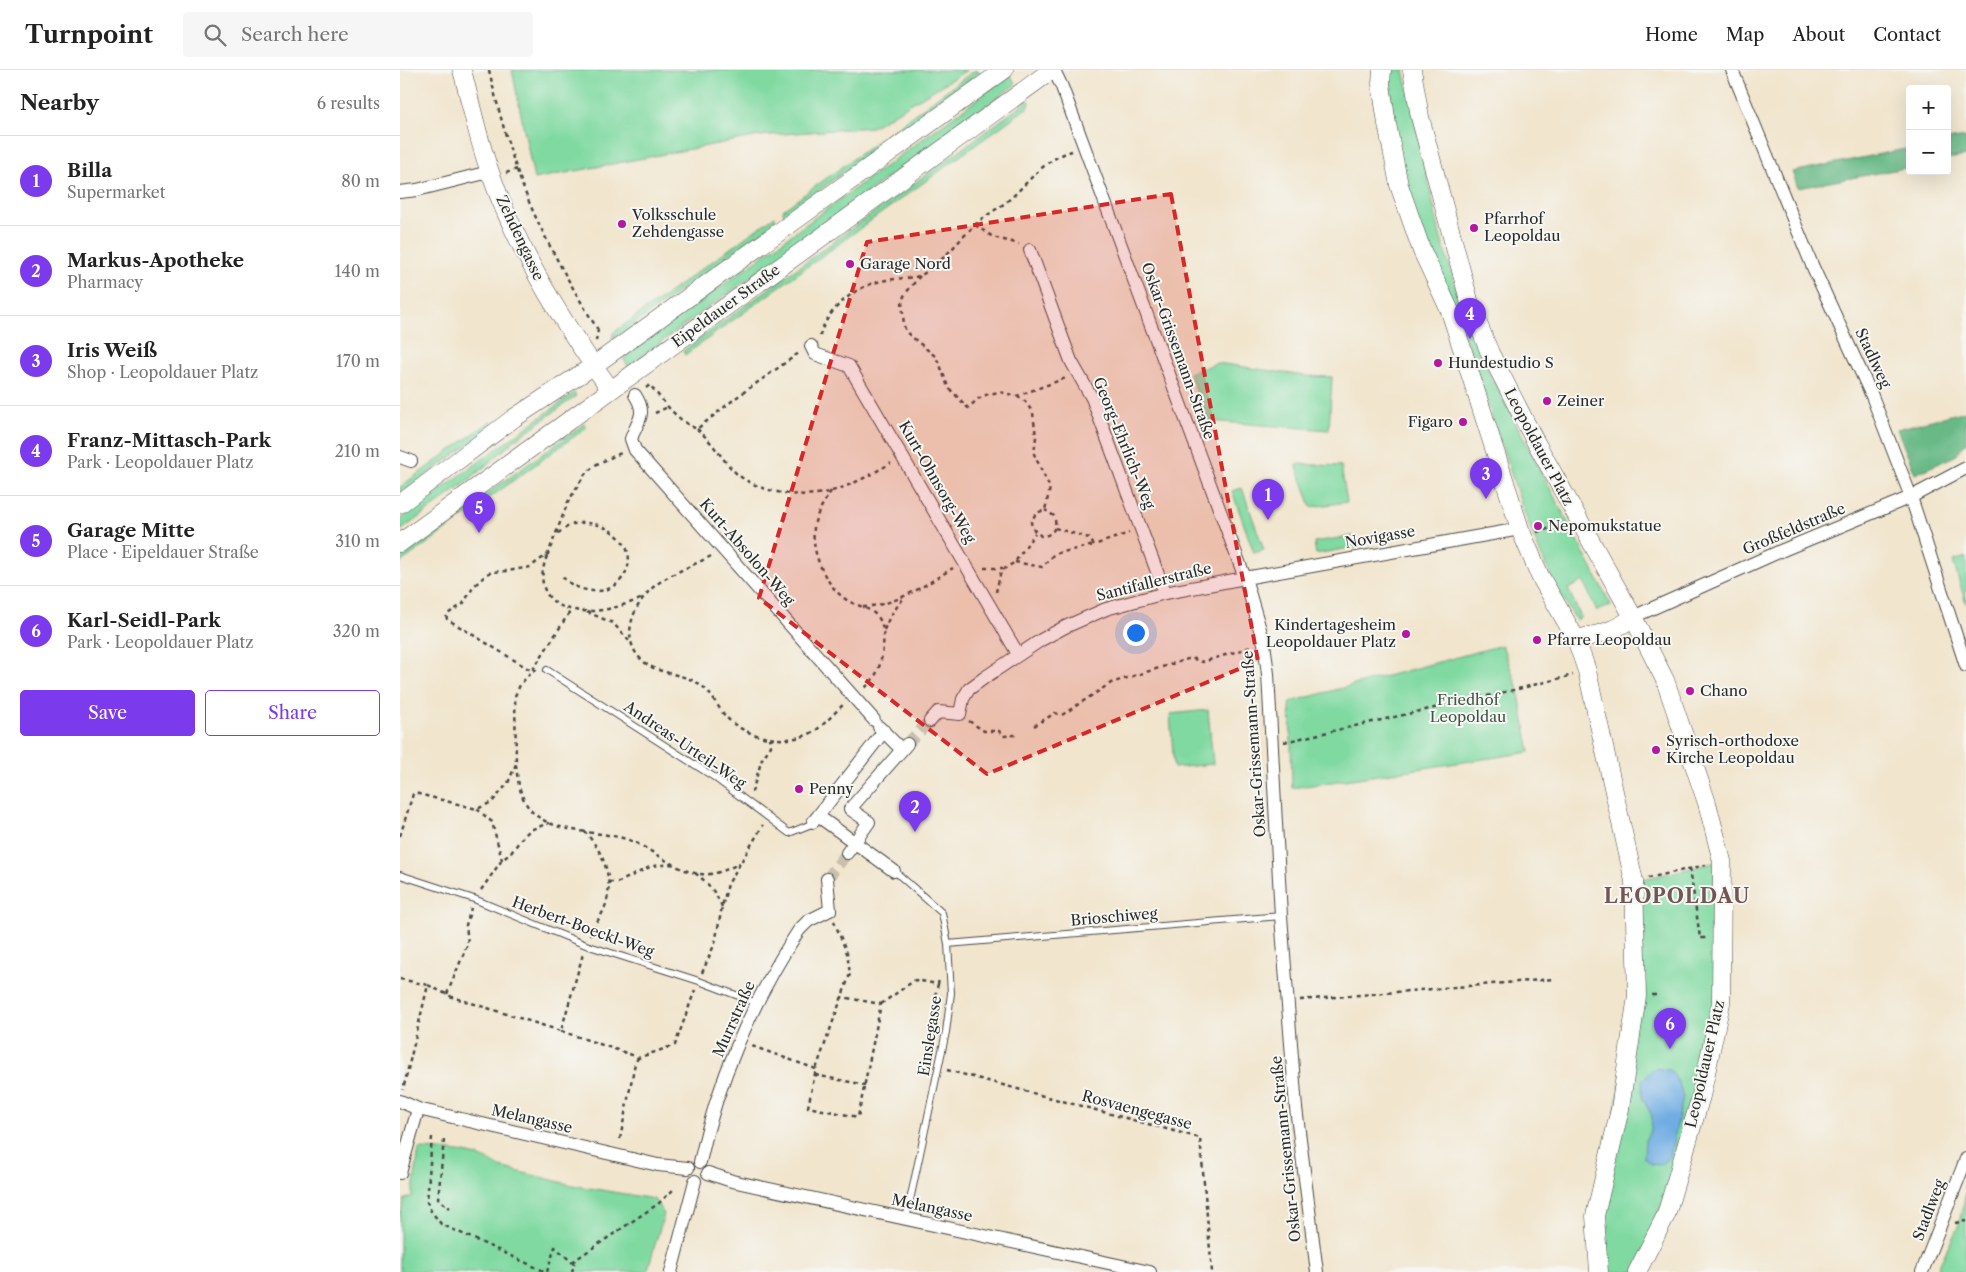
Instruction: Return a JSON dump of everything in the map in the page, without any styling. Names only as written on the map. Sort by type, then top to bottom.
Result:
[{"type":"street","name":"Zehdengasse","points":[[462,70],[490,172],[519,240],[556,311],[611,390]]},
{"type":"street","name":"Eipeldauer Straße","points":[[400,504],[514,418],[593,366],[1004,70]]},
{"type":"street","name":"Eipeldauer Straße","points":[[400,543],[1053,70]]},
{"type":"street","name":"Oskar-Grissemann-Straße","points":[[1053,70],[1085,148],[1245,578],[1264,643],[1268,674],[1281,916],[1296,1108],[1317,1272]]},
{"type":"street","points":[[1382,70],[1381,84],[1399,185],[1422,251],[1450,312],[1522,532],[1540,576],[1576,639],[1586,671],[1634,881],[1637,996],[1620,1109],[1595,1216],[1600,1272]]},
{"type":"street","name":"Leopoldauer Platz","points":[[1412,70],[1420,118],[1470,304],[1490,353],[1579,521],[1633,617],[1665,680],[1707,803],[1722,861],[1721,1003],[1701,1096],[1666,1215],[1637,1272]]},
{"type":"street","name":"Stadlweg","points":[[1732,70],[1812,265],[1872,396],[1911,497],[1966,666]]},
{"type":"street","points":[[400,192],[417,190],[490,172]]},
{"type":"street","name":"Georg-Ehrlich-Weg","points":[[1030,250],[1071,361],[1092,398],[1165,593]]},
{"type":"street","name":"Kurt-Ohnsorg-Weg","points":[[811,346],[815,354],[850,366],[1018,654]]},
{"type":"street","points":[[633,447],[631,439],[642,416],[641,406],[636,395]]},
{"type":"street","name":"Kurt-Absolon-Weg","points":[[633,447],[878,725],[904,747],[850,809],[869,822],[855,842]]},
{"type":"street","name":"Großfeldstraße","points":[[1633,617],[1783,550],[1911,497],[1966,468]]},
{"type":"street","name":"Novigasse","points":[[1245,578],[1522,532]]},
{"type":"street","name":"Santifallerstraße","points":[[960,714],[969,689],[1041,640],[1092,615],[1165,593],[1245,578]]},
{"type":"street","points":[[1576,639],[1606,633],[1623,625],[1633,617]]},
{"type":"street","points":[[930,721],[938,712],[960,714]]},
{"type":"street","points":[[878,725],[814,821],[855,842],[896,873]]},
{"type":"street","points":[[847,854],[855,842]]},
{"type":"street","points":[[827,879],[830,910]]},
{"type":"street","name":"Murrstraße","points":[[700,1162],[718,1098],[758,1003],[799,930],[808,921],[830,910]]},
{"type":"street","name":"Melangasse","points":[[400,1101],[418,1109],[658,1164],[688,1168]]},
{"type":"street","points":[[400,1173],[418,1109]]},
{"type":"street","name":"Stadlweg","points":[[1922,1272],[1966,1159]]},
{"type":"street","points":[[700,1162],[707,1167],[708,1173],[705,1179],[695,1181],[690,1178],[688,1168],[692,1163],[700,1162]]},
{"type":"street","name":"Melangasse","points":[[708,1173],[732,1181],[1150,1272]]},
{"type":"street","points":[[671,1272],[695,1181]]},
{"type":"lane","name":"Andreas-Urteil-Weg","points":[[547,670],[714,777],[789,834],[814,821]]},
{"type":"lane","name":"Einslegasse","points":[[896,873],[942,912],[948,944],[950,993],[946,1032],[939,1068],[906,1219]]},
{"type":"lane","name":"Herbert-Boeckl-Weg","points":[[400,875],[474,899],[586,944],[699,981],[758,1003]]},
{"type":"lane","name":"Brioschiweg","points":[[948,944],[1281,916]]},
{"type":"path","points":[[489,70],[517,169],[532,208],[572,288],[598,330]]},
{"type":"path","points":[[1046,510],[1050,488],[1034,454],[1036,437],[1033,414],[1025,401],[1017,396],[1000,392],[988,394],[968,408],[948,387],[940,365],[934,356],[927,348],[906,332],[902,302],[905,294],[920,276],[952,251],[975,225],[1010,199],[1049,160],[1062,154],[1085,148]]},
{"type":"path","points":[[975,225],[994,237],[1030,250]]},
{"type":"path","points":[[696,429],[791,358],[818,342],[822,327],[829,314],[849,296],[863,287],[887,280],[920,276]]},
{"type":"path","points":[[1017,396],[1078,374]]},
{"type":"path","points":[[650,385],[675,415],[708,438],[731,467],[752,484],[788,493],[831,491],[866,478],[903,456]]},
{"type":"path","points":[[633,447],[597,464],[585,474],[568,502],[542,575],[543,588],[548,598],[555,604],[571,610],[602,610],[643,598]]},
{"type":"path","points":[[831,491],[815,523],[814,543],[822,569],[837,592],[845,599],[876,614],[884,630]]},
{"type":"path","points":[[1046,510],[1054,516],[1056,524],[1053,532],[1046,536],[1036,533],[1032,528],[1031,522],[1032,517],[1036,513],[1046,510]]},
{"type":"path","points":[[1522,532],[1579,521]]},
{"type":"path","points":[[556,534],[572,524],[596,523],[619,536],[628,552],[629,568],[619,584],[604,591],[588,591],[568,584],[560,574]]},
{"type":"path","points":[[1055,528],[1089,538],[1094,545]]},
{"type":"path","points":[[1015,562],[1042,567],[1054,554],[1094,545],[1141,529]]},
{"type":"path","points":[[993,610],[1001,572],[1004,568],[1015,562],[1036,533]]},
{"type":"path","points":[[631,644],[630,625],[643,598],[660,582],[723,549]]},
{"type":"path","points":[[547,670],[532,671],[446,619],[446,615],[463,604],[474,586],[487,574],[530,567],[548,554]]},
{"type":"path","points":[[862,607],[876,606],[904,597],[966,564],[1004,568]]},
{"type":"path","points":[[585,611],[614,623],[635,652],[647,664],[699,684],[730,720],[741,728],[770,738],[788,739],[816,730],[868,684],[879,668],[884,630],[890,616],[904,597]]},
{"type":"path","points":[[571,610],[532,671],[520,684],[515,696],[516,764],[522,799],[537,816],[548,822],[628,840],[647,848],[673,864],[693,872],[702,874],[718,872],[741,863]]},
{"type":"path","points":[[1034,726],[1055,713],[1062,715],[1111,683],[1191,658],[1203,662],[1264,643]]},
{"type":"path","points":[[1291,740],[1518,689],[1586,671]]},
{"type":"path","points":[[960,714],[984,731],[999,731],[1003,736],[1016,735]]},
{"type":"path","points":[[747,802],[762,759],[771,746],[770,738]]},
{"type":"path","points":[[477,809],[492,802],[501,793],[508,783],[516,764]]},
{"type":"path","points":[[400,836],[413,794],[415,793],[477,809],[492,822],[502,860]]},
{"type":"path","points":[[400,978],[428,986],[452,997],[561,1031],[586,944],[605,906],[610,886],[599,848],[584,831]]},
{"type":"path","points":[[1634,881],[1722,861]]},
{"type":"path","points":[[608,882],[619,882],[652,866],[673,864]]},
{"type":"path","points":[[1690,868],[1700,938],[1722,936]]},
{"type":"path","points":[[693,872],[708,885],[719,899],[722,907]]},
{"type":"path","points":[[830,910],[845,945],[850,974],[816,1069],[808,1107],[858,1117],[881,1004],[915,980],[938,984],[940,974]]},
{"type":"path","points":[[1288,1001],[1553,979]]},
{"type":"path","points":[[400,1101],[428,986]]},
{"type":"path","points":[[842,997],[881,1004]]},
{"type":"path","points":[[740,1042],[816,1069]]},
{"type":"path","points":[[620,1139],[634,1063],[638,1058]]},
{"type":"path","name":"Rosvaengegasse","points":[[939,1068],[1200,1138],[1212,1272]]},
{"type":"path","points":[[815,1075],[865,1085]]},
{"type":"path","points":[[432,1137],[427,1202],[441,1224],[546,1272],[555,1247],[574,1264],[572,1272]]},
{"type":"path","points":[[444,1140],[438,1199],[450,1208]]},
{"type":"path","points":[[572,1262],[658,1204],[672,1190]]},
{"type":"highlighted area","points":[[1171,194],[1258,661],[987,774],[759,598],[867,242]]},
{"type":"green space","points":[[512,70],[967,70],[872,127],[759,136],[534,179]]},
{"type":"green space","points":[[975,70],[980,72],[784,216],[783,210]]},
{"type":"green space","points":[[1387,70],[1404,70],[1440,235],[1463,311],[1485,364],[1611,605],[1597,611],[1583,581],[1568,589],[1581,617],[1576,620],[1555,585],[1541,555],[1524,512],[1457,313],[1415,218],[1399,168]]},
{"type":"green space","points":[[1010,75],[1016,84],[628,366],[623,358]]},
{"type":"green space","points":[[1029,100],[1030,104],[1028,107],[685,355],[683,351]]},
{"type":"green space","points":[[1966,137],[1966,156],[1951,158],[1951,139]]},
{"type":"green space","points":[[1906,149],[1906,168],[1798,188],[1792,172]]},
{"type":"green space","points":[[775,216],[776,221],[612,340],[613,333]]},
{"type":"green space","points":[[1217,363],[1306,376],[1332,377],[1329,430],[1208,421],[1189,373]]},
{"type":"green space","points":[[574,393],[576,396],[515,440],[463,485],[400,531],[400,519]]},
{"type":"green space","points":[[1966,411],[1966,443],[1955,456],[1915,474],[1897,429]]},
{"type":"green space","points":[[491,421],[494,426],[400,494],[400,487]]},
{"type":"green space","points":[[584,424],[587,427],[400,563],[400,556]]},
{"type":"green space","points":[[1296,464],[1341,466],[1347,502],[1311,507]]},
{"type":"green space","points":[[1242,488],[1264,550],[1254,553],[1232,491]]},
{"type":"green space","points":[[1353,536],[1355,547],[1316,554],[1314,542]]},
{"type":"green space","points":[[1966,557],[1966,604],[1953,561]]},
{"type":"green space","name":"Friedhof Leopoldau","points":[[1502,645],[1518,689],[1530,752],[1292,788],[1290,702]]},
{"type":"green space","points":[[1208,710],[1213,764],[1174,768],[1170,714]]},
{"type":"green space","points":[[1722,861],[1721,1003],[1701,1096],[1637,1272],[1600,1272],[1595,1216],[1637,996],[1634,881]]},
{"type":"green space","points":[[419,1149],[450,1151],[471,1155],[500,1167],[572,1185],[654,1199],[664,1214],[647,1272],[400,1272],[400,1215],[405,1199],[412,1197]]},
{"type":"green space","points":[[1966,1192],[1966,1272],[1936,1272],[1958,1227]]},
{"type":"water","points":[[1654,1068],[1670,1070],[1679,1083],[1683,1097],[1670,1157],[1660,1165],[1651,1164],[1644,1158],[1645,1140],[1651,1130],[1652,1116],[1642,1097],[1642,1080]]},
{"type":"tunnel","points":[[907,744],[930,721]]},
{"type":"tunnel","points":[[827,879],[847,853]]},
{"type":"place","name":"Volksschule Zehdengasse","points":[[622,224]]},
{"type":"place","name":"Pfarrhof Leopoldau","points":[[1474,228]]},
{"type":"place","name":"Garage Nord","points":[[850,264]]},
{"type":"place","name":"Franz-Mittasch-Park","points":[[1470,339]]},
{"type":"place","name":"Hundestudio S","points":[[1438,363]]},
{"type":"place","name":"Zeiner","points":[[1547,401]]},
{"type":"place","name":"Figaro","points":[[1463,422]]},
{"type":"place","name":"Iris Weiß","points":[[1486,499]]},
{"type":"place","name":"Billa","points":[[1268,520]]},
{"type":"place","name":"Nepomukstatue","points":[[1538,526]]},
{"type":"place","name":"Garage Mitte","points":[[479,533]]},
{"type":"place","name":"Kindertagesheim Leopoldauer Platz","points":[[1406,634]]},
{"type":"place","name":"Pfarre Leopoldau","points":[[1537,640]]},
{"type":"place","name":"Chano","points":[[1690,691]]},
{"type":"place","name":"Syrisch-orthodoxe Kirche Leopoldau","points":[[1656,750]]},
{"type":"place","name":"Penny","points":[[799,789]]},
{"type":"place","name":"Markus-Apotheke","points":[[915,832]]},
{"type":"place","name":"Karl-Seidl-Park","points":[[1670,1049]]},
{"type":"district","name":"LEOPOLDAU","points":[[1677,896]]}]
